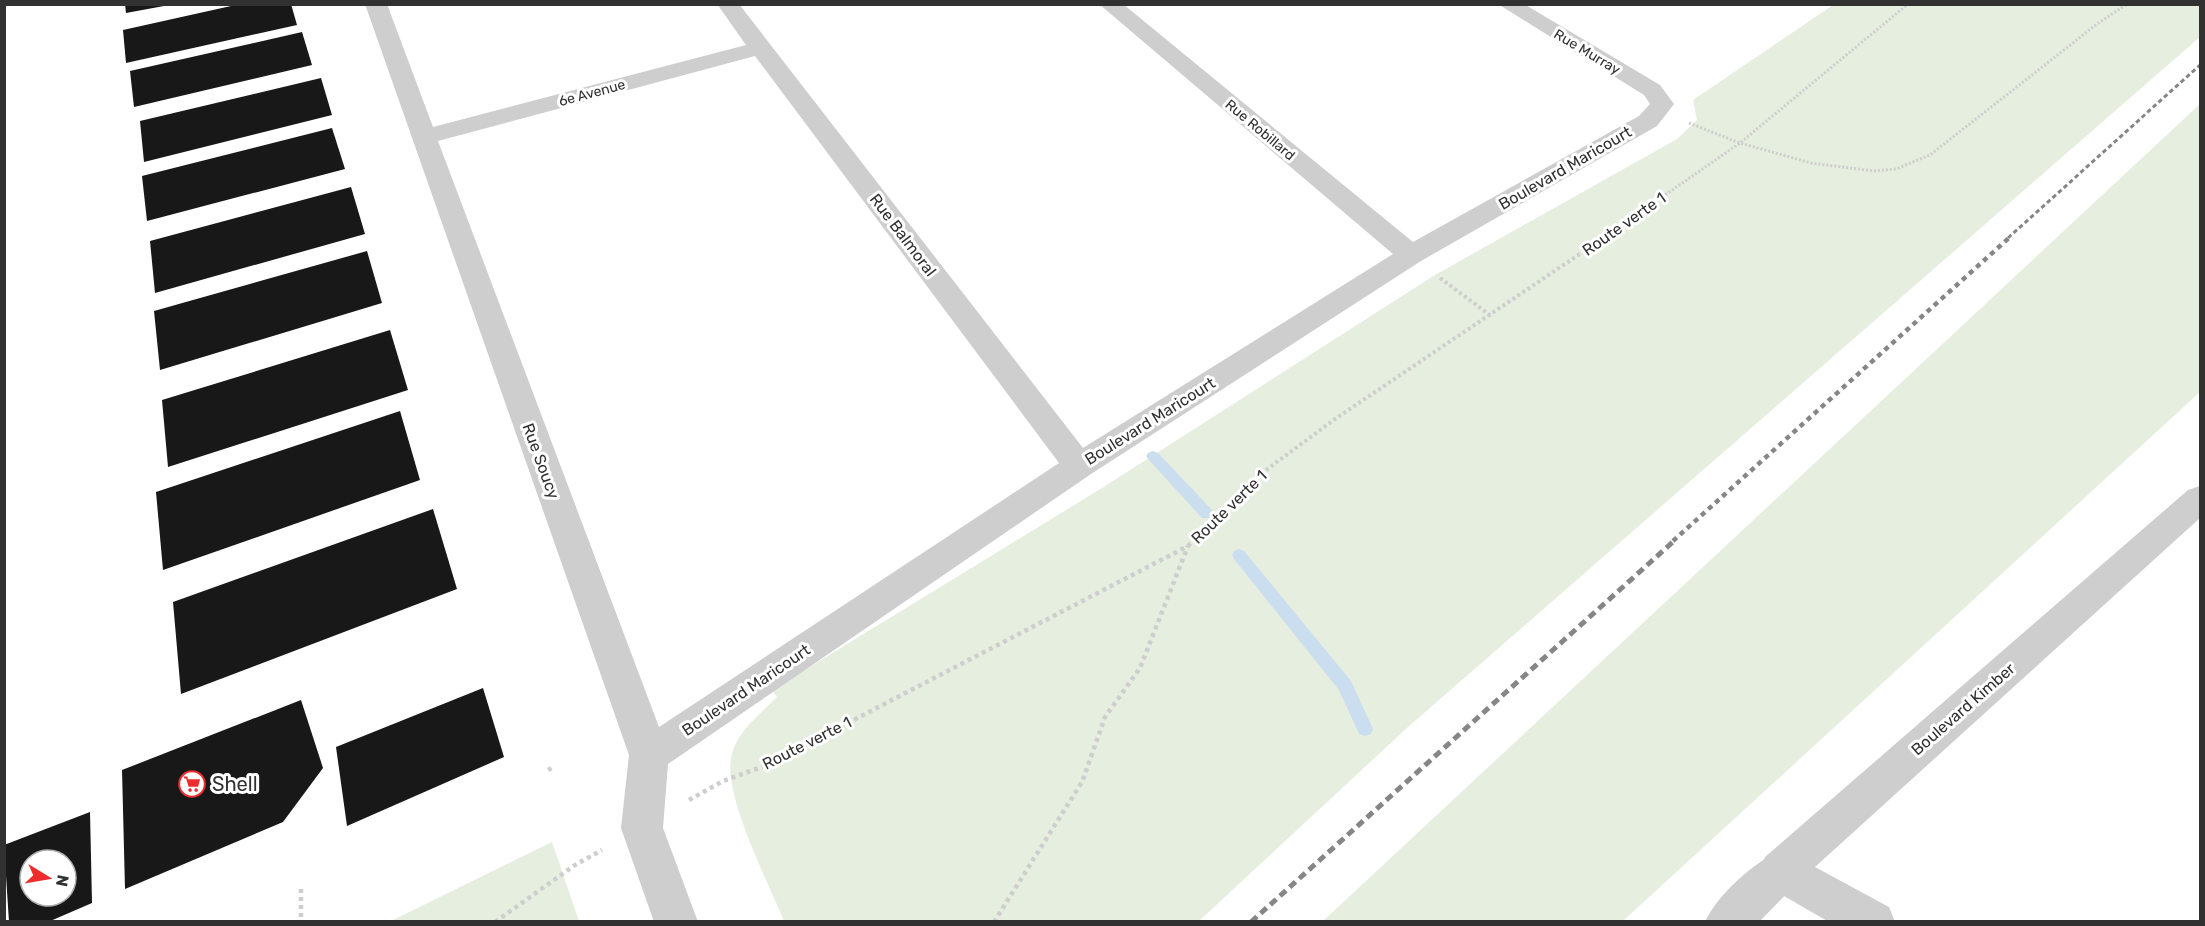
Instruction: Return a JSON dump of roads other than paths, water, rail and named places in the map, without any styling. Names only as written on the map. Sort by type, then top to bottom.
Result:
[{"type":"street","name":"Rue Soucy","points":[[376,4],[649,755],[642,828],[676,921]]},
{"type":"street","name":"Rue Balmoral","points":[[727,4],[1079,466]]},
{"type":"street","name":"Rue Robillard","points":[[1109,4],[1411,255]]},
{"type":"street","name":"Rue Murray","points":[[1508,4],[1652,90],[1662,104]]},
{"type":"street","name":"6e Avenue","points":[[424,137],[760,48]]},
{"type":"street","name":"Boulevard Maricourt","points":[[649,755],[1079,466],[1411,255],[1648,121],[1662,104]]},
{"type":"street","name":"Boulevard Kimber","points":[[1727,921],[1780,871],[2200,499]]},
{"type":"street","points":[[1780,871],[1873,921]]},
{"type":"waterway","points":[[1153,456],[1207,514]]},
{"type":"waterway","points":[[1239,555],[1345,686],[1365,729]]},
{"type":"railway","points":[[2008,238],[2200,65]]},
{"type":"railway","points":[[1673,541],[2010,237]]},
{"type":"railway","points":[[1251,922],[1675,540]]},
{"type":"place","name":"Shell","points":[[192,784]]}]
